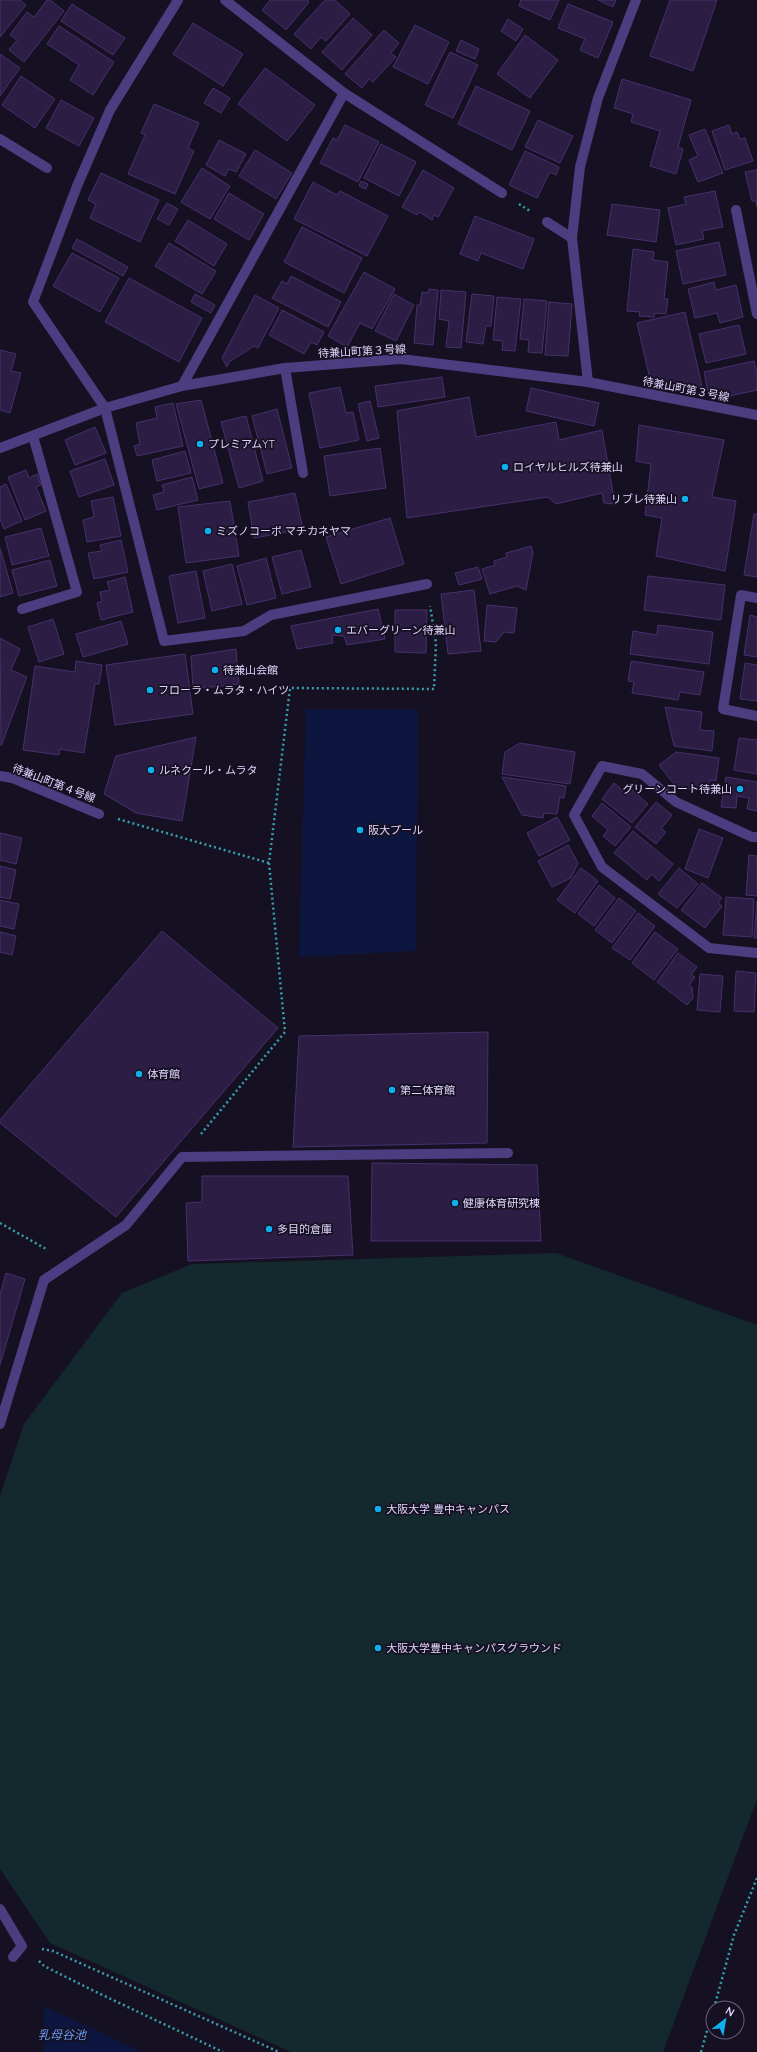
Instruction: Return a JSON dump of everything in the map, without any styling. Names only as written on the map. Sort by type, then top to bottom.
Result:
[{"type":"street","points":[[178,0],[110,110],[77,186],[33,302],[106,408],[164,641],[244,630],[271,615],[427,584]]},
{"type":"street","points":[[225,0],[344,93],[502,193]]},
{"type":"street","points":[[588,382],[572,238],[580,167],[598,98],[636,0]]},
{"type":"street","points":[[182,386],[344,93]]},
{"type":"street","points":[[0,139],[47,168]]},
{"type":"street","points":[[736,210],[757,314]]},
{"type":"street","points":[[547,222],[572,238]]},
{"type":"street","name":"待兼山町第３号線","points":[[0,448],[106,408],[182,386],[285,368],[402,358],[588,382],[757,415]]},
{"type":"street","points":[[285,368],[303,473]]},
{"type":"street","points":[[22,609],[77,592],[34,436]]},
{"type":"street","points":[[757,598],[741,595],[723,708],[757,716]]},
{"type":"street","points":[[757,837],[752,837],[676,802],[642,774],[602,766],[574,815],[602,867],[708,948],[757,953]]},
{"type":"street","name":"待兼山町第４号線","points":[[0,776],[12,778],[98,814]]},
{"type":"street","points":[[0,1424],[44,1280],[126,1225],[182,1157],[508,1153]]},
{"type":"street","points":[[0,1909],[22,1946],[13,1957]]},
{"type":"path","points":[[502,193],[547,222]]},
{"type":"path","points":[[182,1157],[285,1032],[269,863],[290,688],[434,689],[436,643],[427,584]]},
{"type":"path","points":[[98,814],[269,863]]},
{"type":"path","points":[[0,1222],[70,1263]]},
{"type":"path","points":[[716,2000],[734,1935],[757,1880]]},
{"type":"path","points":[[22,1946],[44,1966],[223,2052]]},
{"type":"path","points":[[22,1946],[53,1951],[279,2052]]},
{"type":"path","points":[[701,2052],[705,2038]]},
{"type":"green space","name":"大阪大学豊中キャンパスグラウンド","points":[[556,1253],[757,1325],[757,1799],[663,2052],[291,2052],[50,1943],[0,1869],[0,1496],[24,1424],[122,1293],[192,1264]]},
{"type":"water","name":"阪大プール","points":[[306,709],[418,709],[416,951],[299,957]]},
{"type":"water","name":"乳母谷池","points":[[44,2006],[142,2052],[43,2052]]},
{"type":"building","points":[[0,0],[20,0],[26,5],[0,37]]},
{"type":"building","points":[[47,0],[50,0],[64,11],[24,62],[9,50],[17,40],[10,35],[27,12],[34,17]]},
{"type":"building","points":[[270,0],[307,0],[309,2],[286,30],[262,10]]},
{"type":"building","points":[[325,0],[335,0],[350,14],[326,41],[321,37],[311,49],[294,34]]},
{"type":"building","points":[[521,0],[559,0],[550,20],[519,6]]},
{"type":"building","points":[[598,0],[616,0],[613,7]]},
{"type":"building","points":[[670,0],[717,0],[693,71],[650,56]]},
{"type":"building","points":[[72,4],[125,38],[113,55],[61,21]]},
{"type":"building","points":[[568,4],[613,22],[598,58],[580,50],[585,39],[558,28]]},
{"type":"building","points":[[353,18],[372,35],[342,70],[322,52]]},
{"type":"building","points":[[508,19],[523,29],[516,41],[501,31]]},
{"type":"building","points":[[193,23],[243,54],[223,86],[173,54]]},
{"type":"building","points":[[415,25],[449,42],[428,84],[393,67]]},
{"type":"building","points":[[59,26],[114,62],[93,95],[70,80],[79,65],[47,44]]},
{"type":"building","points":[[384,30],[399,43],[391,53],[396,57],[373,82],[369,79],[362,88],[345,74]]},
{"type":"building","points":[[525,35],[558,60],[530,98],[497,74]]},
{"type":"building","points":[[461,40],[479,49],[475,59],[456,51]]},
{"type":"building","points":[[450,52],[478,65],[453,118],[425,105]]},
{"type":"building","points":[[0,54],[20,68],[0,96]]},
{"type":"building","points":[[265,68],[315,105],[287,141],[238,104]]},
{"type":"building","points":[[21,76],[55,99],[35,128],[2,105]]},
{"type":"building","points":[[622,79],[691,100],[678,147],[683,149],[676,174],[650,166],[660,131],[631,122],[633,114],[614,108]]},
{"type":"building","points":[[476,86],[530,111],[512,150],[458,124]]},
{"type":"building","points":[[213,88],[230,98],[221,113],[204,103]]},
{"type":"building","points":[[61,100],[94,118],[79,146],[46,128]]},
{"type":"building","points":[[154,104],[199,123],[188,148],[194,151],[175,194],[128,174],[145,135],[141,133]]},
{"type":"building","points":[[538,120],[573,136],[560,163],[525,147]]},
{"type":"building","points":[[345,125],[379,142],[358,182],[320,163],[333,138],[337,140]]},
{"type":"building","points":[[729,125],[732,134],[737,132],[740,139],[745,138],[753,161],[725,170],[712,131]]},
{"type":"building","points":[[705,129],[723,173],[698,182],[689,160],[698,156],[689,135]]},
{"type":"building","points":[[219,140],[246,154],[236,172],[229,169],[225,176],[206,165]]},
{"type":"building","points":[[381,144],[416,162],[399,196],[364,178]]},
{"type":"building","points":[[255,150],[292,173],[276,199],[239,176]]},
{"type":"building","points":[[525,151],[559,167],[556,175],[550,172],[537,198],[509,185]]},
{"type":"building","points":[[202,168],[230,186],[210,219],[181,202]]},
{"type":"building","points":[[423,170],[454,188],[438,217],[434,215],[432,220],[419,212],[417,215],[402,207]]},
{"type":"building","points":[[757,170],[757,207],[756,201],[752,201],[745,172]]},
{"type":"building","points":[[101,173],[159,200],[140,242],[90,218],[96,204],[88,200]]},
{"type":"building","points":[[361,181],[368,184],[366,189],[359,186]]},
{"type":"building","points":[[313,182],[337,195],[340,191],[388,216],[367,256],[294,219]]},
{"type":"building","points":[[715,191],[723,227],[702,231],[704,239],[676,245],[668,208],[686,204],[684,197]]},
{"type":"building","points":[[229,193],[264,214],[249,240],[214,219]]},
{"type":"building","points":[[167,203],[178,209],[169,225],[157,219]]},
{"type":"building","points":[[612,204],[660,210],[656,242],[607,235]]},
{"type":"building","points":[[475,216],[534,239],[523,269],[481,253],[478,261],[460,254]]},
{"type":"building","points":[[188,220],[227,244],[214,266],[175,241]]},
{"type":"building","points":[[302,227],[362,258],[344,293],[284,262]]},
{"type":"building","points":[[77,239],[128,267],[123,276],[72,248]]},
{"type":"building","points":[[719,242],[726,275],[683,284],[676,251]]},
{"type":"building","points":[[169,243],[216,271],[202,294],[155,266]]},
{"type":"building","points":[[633,249],[654,252],[653,260],[668,262],[664,299],[668,299],[666,314],[655,313],[654,317],[639,316],[640,312],[627,311]]},
{"type":"building","points":[[72,253],[119,278],[100,312],[53,286]]},
{"type":"building","points":[[364,272],[395,289],[372,329],[360,323],[347,347],[328,336]]},
{"type":"building","points":[[291,276],[341,302],[328,327],[272,298],[282,281],[287,284]]},
{"type":"building","points":[[129,278],[202,318],[179,362],[105,322]]},
{"type":"building","points":[[714,282],[716,290],[736,285],[743,317],[720,323],[717,313],[695,318],[688,289]]},
{"type":"building","points":[[429,289],[438,290],[433,345],[414,343],[417,305],[420,305],[422,292],[428,293]]},
{"type":"building","points":[[441,290],[466,292],[461,348],[446,347],[449,321],[439,319]]},
{"type":"building","points":[[195,294],[215,305],[211,313],[191,302]]},
{"type":"building","points":[[394,294],[414,305],[396,341],[375,331]]},
{"type":"building","points":[[472,294],[494,296],[491,326],[486,326],[483,344],[466,342]]},
{"type":"building","points":[[255,295],[279,308],[258,348],[254,346],[229,362],[227,367],[222,358]]},
{"type":"building","points":[[497,297],[521,299],[515,351],[502,350],[503,341],[493,340]]},
{"type":"building","points":[[524,299],[547,301],[542,353],[528,352],[529,340],[520,339]]},
{"type":"building","points":[[549,302],[572,304],[568,356],[545,355]]},
{"type":"building","points":[[282,310],[324,332],[317,345],[311,342],[304,354],[269,335]]},
{"type":"building","points":[[685,312],[702,386],[679,391],[678,386],[653,392],[637,323]]},
{"type":"building","points":[[739,325],[746,354],[706,363],[699,334]]},
{"type":"building","points":[[0,350],[16,354],[11,371],[21,373],[10,413],[0,410]]},
{"type":"building","points":[[754,361],[757,374],[757,390],[721,398],[721,395],[709,397],[704,372]]},
{"type":"building","points":[[442,377],[445,397],[378,407],[375,386]]},
{"type":"building","points":[[340,387],[346,413],[353,412],[359,440],[320,448],[309,393]]},
{"type":"building","points":[[531,388],[599,403],[594,426],[526,411]]},
{"type":"building","name":"ロイヤルヒルズ待兼山","points":[[469,397],[476,437],[556,422],[559,440],[602,430],[615,504],[604,503],[602,493],[556,504],[548,497],[407,518],[397,411]]},
{"type":"building","name":"プレミアムYT","points":[[201,400],[223,483],[199,489],[176,404]]},
{"type":"building","points":[[370,401],[379,438],[367,441],[358,404]]},
{"type":"building","points":[[173,403],[183,446],[137,456],[134,446],[140,444],[136,423],[157,418],[155,407]]},
{"type":"building","points":[[277,409],[292,468],[267,474],[252,416]]},
{"type":"building","points":[[246,416],[263,481],[239,488],[221,422]]},
{"type":"building","name":"リブレ待兼山","points":[[639,425],[724,440],[712,497],[736,501],[725,571],[656,556],[662,518],[645,515],[651,464],[636,461]]},
{"type":"building","points":[[95,427],[106,453],[75,465],[65,440]]},
{"type":"building","points":[[380,448],[386,488],[330,496],[324,456]]},
{"type":"building","points":[[185,451],[191,473],[157,481],[152,460]]},
{"type":"building","points":[[105,459],[114,485],[79,497],[70,471]]},
{"type":"building","points":[[26,470],[29,478],[37,474],[41,485],[36,487],[46,511],[25,520],[8,477]]},
{"type":"building","points":[[192,477],[198,500],[157,510],[153,495],[164,492],[162,485]]},
{"type":"building","points":[[6,484],[22,521],[4,529],[0,519],[0,487]]},
{"type":"building","points":[[295,493],[303,529],[254,538],[248,502]]},
{"type":"building","points":[[113,497],[121,536],[87,542],[83,520],[94,517],[91,501]]},
{"type":"building","name":"ミズノコーポ マチカネヤマ","points":[[230,501],[239,556],[186,563],[178,507]]},
{"type":"building","points":[[754,514],[757,514],[757,577],[744,575]]},
{"type":"building","points":[[390,518],[404,564],[341,584],[326,537]]},
{"type":"building","points":[[41,528],[49,556],[12,565],[5,537]]},
{"type":"building","points":[[121,540],[128,572],[94,579],[88,553],[102,551],[100,545]]},
{"type":"building","points":[[531,546],[533,552],[526,590],[517,586],[490,594],[482,569],[495,565],[494,561],[507,557],[506,553]]},
{"type":"building","points":[[0,548],[13,593],[0,597]]},
{"type":"building","points":[[301,550],[311,587],[282,594],[272,557]]},
{"type":"building","points":[[266,558],[276,598],[247,605],[237,566]]},
{"type":"building","points":[[50,560],[57,586],[19,596],[12,570]]},
{"type":"building","points":[[232,564],[242,604],[212,611],[203,571]]},
{"type":"building","points":[[478,567],[482,579],[459,585],[455,573]]},
{"type":"building","points":[[196,571],[205,618],[178,623],[169,576]]},
{"type":"building","points":[[648,576],[725,585],[721,620],[644,610]]},
{"type":"building","points":[[125,577],[133,612],[101,620],[97,603],[102,601],[100,592],[110,590],[107,582]]},
{"type":"building","points":[[474,590],[481,651],[448,654],[441,594]]},
{"type":"building","points":[[487,605],[517,608],[514,633],[504,632],[496,642],[484,641]]},
{"type":"building","name":"エバーグリーン待兼山","points":[[378,609],[385,639],[347,645],[344,636],[332,635],[333,643],[297,649],[291,626]]},
{"type":"building","points":[[395,610],[427,610],[426,653],[395,652]]},
{"type":"building","points":[[750,615],[757,617],[757,657],[744,655]]},
{"type":"building","points":[[53,619],[64,654],[39,662],[28,627]]},
{"type":"building","points":[[121,621],[128,644],[83,657],[76,634]]},
{"type":"building","points":[[658,625],[713,632],[709,664],[630,654],[633,631],[657,635]]},
{"type":"building","points":[[0,638],[20,649],[11,670],[27,677],[1,746]]},
{"type":"building","name":"待兼山会館","points":[[236,649],[239,684],[193,689],[191,656]]},
{"type":"building","name":"フローラ・ムラタ・ハイツ","points":[[185,654],[193,714],[115,725],[106,665]]},
{"type":"building","points":[[76,661],[102,665],[99,684],[95,684],[84,753],[60,749],[59,755],[23,750],[35,666],[75,672]]},
{"type":"building","points":[[631,661],[704,672],[700,695],[680,692],[678,700],[632,693],[634,682],[628,681]]},
{"type":"building","points":[[745,663],[757,665],[757,701],[740,699]]},
{"type":"building","points":[[665,707],[702,712],[700,730],[714,731],[712,751],[674,746]]},
{"type":"building","name":"ルネクール・ムラタ","points":[[196,737],[182,821],[136,813],[104,794],[116,756]]},
{"type":"building","points":[[739,738],[757,740],[757,774],[734,770]]},
{"type":"building","points":[[520,743],[575,752],[570,784],[502,774],[505,752]]},
{"type":"building","points":[[676,752],[719,758],[716,781],[710,780],[708,792],[676,787],[659,765]]},
{"type":"building","points":[[502,777],[566,786],[564,798],[560,797],[557,814],[544,813],[543,818],[522,815]]},
{"type":"building","name":"グリーンコート待兼山","points":[[726,777],[757,782],[757,811],[747,809],[749,798],[737,796],[736,808],[721,807]]},
{"type":"building","points":[[614,783],[628,795],[632,790],[648,804],[632,823],[602,799]]},
{"type":"building","points":[[656,802],[672,815],[661,829],[666,832],[656,844],[635,827]]},
{"type":"building","points":[[602,803],[631,827],[615,846],[603,836],[608,830],[592,816]]},
{"type":"building","points":[[557,817],[570,840],[539,856],[527,833]]},
{"type":"building","points":[[699,829],[723,838],[708,878],[685,869]]},
{"type":"building","points":[[633,831],[673,864],[659,881],[651,874],[647,880],[614,853]]},
{"type":"building","points":[[0,833],[22,838],[16,864],[0,860]]},
{"type":"building","points":[[568,845],[578,863],[571,878],[552,887],[538,861]]},
{"type":"building","points":[[749,855],[757,856],[757,896],[746,895]]},
{"type":"building","points":[[0,866],[16,870],[10,899],[0,897]]},
{"type":"building","points":[[581,868],[598,881],[575,913],[557,900]]},
{"type":"building","points":[[679,868],[698,884],[677,908],[658,894]]},
{"type":"building","points":[[702,883],[722,898],[718,903],[722,906],[705,928],[681,910]]},
{"type":"building","points":[[599,885],[615,898],[594,926],[578,914]]},
{"type":"building","points":[[726,897],[754,899],[752,937],[723,935]]},
{"type":"building","points":[[619,898],[636,911],[612,943],[595,930]]},
{"type":"building","points":[[0,900],[19,904],[14,929],[0,926]]},
{"type":"building","points":[[757,901],[757,938],[754,938]]},
{"type":"building","points":[[638,913],[655,926],[630,960],[612,948]]},
{"type":"building","name":"体育館","points":[[162,931],[278,1028],[116,1217],[0,1123],[0,1120]]},
{"type":"building","points":[[0,932],[16,936],[12,955],[0,952]]},
{"type":"building","points":[[655,932],[678,949],[654,980],[632,963]]},
{"type":"building","points":[[678,953],[697,967],[691,975],[695,977],[689,985],[692,987],[693,998],[687,1005],[657,982]]},
{"type":"building","points":[[736,971],[756,973],[754,1012],[734,1011]]},
{"type":"building","points":[[700,974],[723,976],[720,1012],[697,1010]]},
{"type":"building","name":"第二体育館","points":[[488,1032],[487,1143],[293,1147],[299,1036]]},
{"type":"building","name":"健康体育研究棟","points":[[372,1163],[537,1165],[541,1241],[371,1241]]},
{"type":"building","name":"多目的倉庫","points":[[202,1176],[348,1176],[353,1255],[188,1261],[186,1203],[202,1202]]},
{"type":"building","points":[[6,1273],[25,1279],[0,1365],[0,1295]]},
{"type":"place","name":"プレミアムYT","points":[[200,444]]},
{"type":"place","name":"ロイヤルヒルズ待兼山","points":[[505,467]]},
{"type":"place","name":"リブレ待兼山","points":[[685,499]]},
{"type":"place","name":"ミズノコーポ マチカネヤマ","points":[[208,531]]},
{"type":"place","name":"エバーグリーン待兼山","points":[[338,630]]},
{"type":"place","name":"待兼山会館","points":[[215,670]]},
{"type":"place","name":"フローラ・ムラタ・ハイツ","points":[[150,690]]},
{"type":"place","name":"ルネクール・ムラタ","points":[[151,770]]},
{"type":"place","name":"グリーンコート待兼山","points":[[740,789]]},
{"type":"place","name":"阪大プール","points":[[360,830]]},
{"type":"place","name":"体育館","points":[[139,1074]]},
{"type":"place","name":"第二体育館","points":[[392,1090]]},
{"type":"place","name":"健康体育研究棟","points":[[455,1203]]},
{"type":"place","name":"多目的倉庫","points":[[269,1229]]},
{"type":"place","name":"大阪大学 豊中キャンパス","points":[[378,1509]]},
{"type":"place","name":"大阪大学豊中キャンパスグラウンド","points":[[378,1648]]}]
